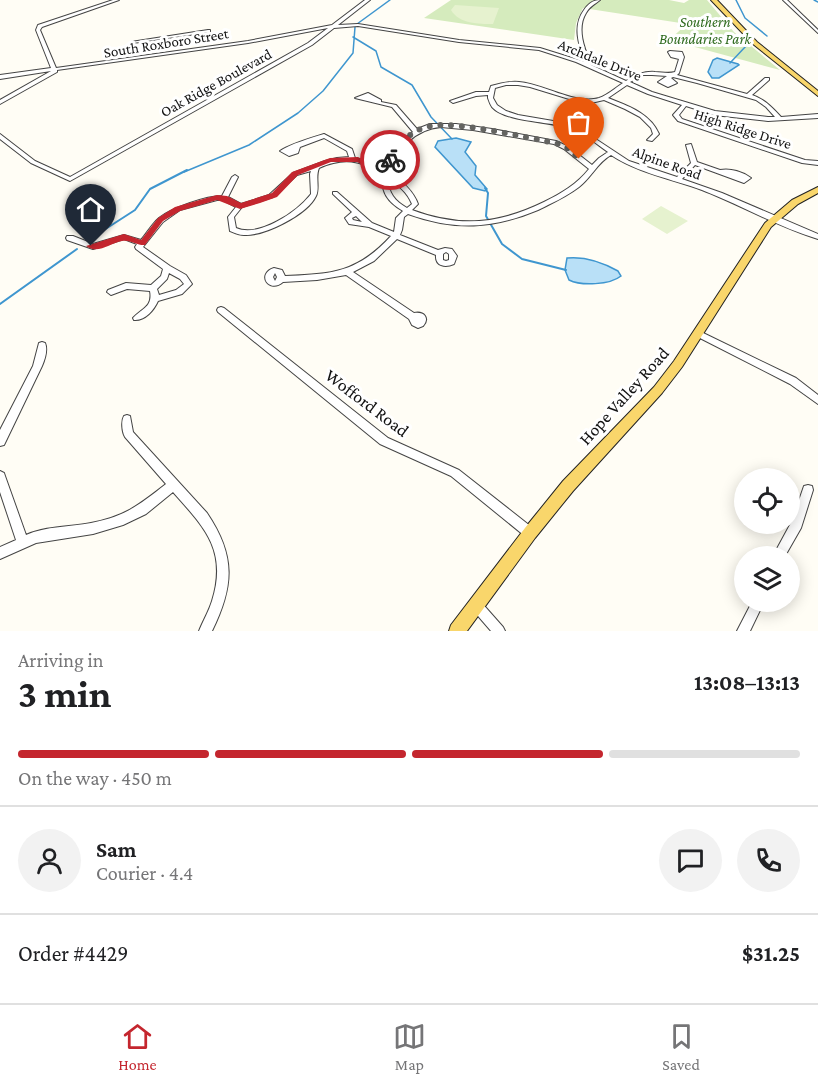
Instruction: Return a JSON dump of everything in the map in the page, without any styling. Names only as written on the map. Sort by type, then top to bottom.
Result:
[{"type":"main road","points":[[714,0],[755,43],[818,94]]},
{"type":"main road","points":[[722,0],[762,41],[818,86]]},
{"type":"main road","name":"Hope Valley Road","points":[[457,631],[530,533],[586,464],[658,390],[699,334],[773,219],[795,202],[818,190]]},
{"type":"street","points":[[0,102],[55,71],[39,27],[117,0]]},
{"type":"street","name":"Oak Ridge Boulevard","points":[[0,136],[33,162],[70,178],[292,55],[368,0]]},
{"type":"street","points":[[589,66],[579,41],[579,25],[585,9],[598,0]]},
{"type":"street","points":[[785,0],[818,32]]},
{"type":"street","name":"South Roxboro Street","points":[[0,77],[155,56],[335,26]]},
{"type":"street","name":"Archdale Drive","points":[[335,26],[370,26],[459,41],[524,46],[560,55],[684,105],[728,115],[780,119],[818,116]]},
{"type":"street","points":[[133,42],[208,31]]},
{"type":"street","points":[[152,39],[155,56]]},
{"type":"street","points":[[672,77],[682,58]]},
{"type":"street","points":[[453,100],[491,93],[493,87],[516,83],[585,101],[605,98],[624,82],[652,72],[748,96],[764,102],[780,119]]},
{"type":"street","points":[[748,96],[766,79]]},
{"type":"street","name":"Alpine Road","points":[[491,93],[491,104],[501,112],[571,126],[590,135],[611,153],[632,164],[679,179],[818,237]]},
{"type":"street","points":[[605,98],[626,107],[654,127],[656,134],[650,140]]},
{"type":"street","points":[[379,102],[397,108],[409,127],[416,132]]},
{"type":"street","name":"High Ridge Drive","points":[[684,105],[676,114],[680,120],[804,162],[818,163]]},
{"type":"street","points":[[592,168],[581,162],[566,147],[556,143],[448,126],[430,126],[416,132],[392,155],[386,188],[389,196],[408,211],[456,223],[501,220],[573,188],[592,168],[611,153]]},
{"type":"street","points":[[297,146],[324,136],[350,150],[352,158]]},
{"type":"street","points":[[689,145],[694,163]]},
{"type":"street","points":[[281,279],[349,273],[372,261],[397,234],[399,221],[415,204],[414,199],[387,174],[372,164],[352,158],[330,160],[295,174],[271,196],[240,206],[231,217],[233,229],[243,235],[259,232],[308,203],[315,189],[313,174],[316,167]]},
{"type":"street","points":[[694,163],[723,171]]},
{"type":"street","points":[[679,179],[694,163]]},
{"type":"street","points":[[224,198],[235,177]]},
{"type":"street","points":[[335,193],[356,212],[348,218],[351,222],[370,225],[397,234],[438,253]]},
{"type":"street","points":[[155,299],[179,292],[188,284],[183,277],[167,268],[161,261],[140,250],[142,243],[160,220],[195,202],[224,198],[240,206]]},
{"type":"street","points":[[70,238],[93,247],[124,237],[142,243]]},
{"type":"street","points":[[111,292],[126,286],[153,288],[164,277],[167,268]]},
{"type":"street","points":[[349,273],[413,317]]},
{"type":"street","points":[[137,318],[152,307],[155,299],[153,288]]},
{"type":"street","name":"Wofford Road","points":[[221,310],[384,441],[455,473],[530,533]]},
{"type":"street","points":[[699,334],[793,381],[818,400]]},
{"type":"street","points":[[0,442],[5,427],[42,359],[42,345]]},
{"type":"street","points":[[126,419],[128,435],[214,530],[223,552],[222,594],[206,631]]},
{"type":"street","points":[[0,476],[22,541]]},
{"type":"street","points":[[0,553],[22,541],[123,520],[142,510],[173,485]]},
{"type":"street","points":[[785,546],[797,524],[808,489]]},
{"type":"street","points":[[476,605],[499,631]]},
{"type":"street","points":[[743,631],[753,612]]},
{"type":"green space","name":"Southern Boundaries Park","points":[[451,0],[669,0],[684,3],[689,0],[707,0],[734,32],[780,70],[669,40],[687,24],[583,8],[576,23],[574,40],[424,18]]},
{"type":"green space","points":[[455,5],[499,8],[493,24],[482,24],[459,18],[451,10]]},
{"type":"green space","points":[[661,206],[688,221],[667,234],[642,219]]},
{"type":"water","points":[[717,58],[739,65],[719,78],[712,78],[708,72],[713,60]]},
{"type":"water","points":[[456,138],[471,142],[465,152],[476,166],[475,175],[487,189],[485,191],[473,188],[435,147],[438,141]]},
{"type":"water","points":[[567,258],[600,262],[618,271],[621,276],[603,283],[574,282],[569,280],[565,270]]},
{"type":"waterway","points":[[357,24],[390,0]]},
{"type":"waterway","points":[[736,0],[745,18],[767,36]]},
{"type":"waterway","points":[[814,0],[818,2]]},
{"type":"waterway","points":[[354,38],[355,27]]},
{"type":"waterway","points":[[184,172],[249,145],[298,113],[323,91],[353,53],[354,38]]},
{"type":"waterway","points":[[354,38],[376,51],[381,67],[412,85],[431,117],[452,139]]},
{"type":"waterway","points":[[730,63],[746,46]]},
{"type":"waterway","points":[[90,239],[135,210],[150,189],[187,170]]},
{"type":"waterway","points":[[485,188],[488,193],[486,216],[502,244],[522,259],[566,270]]},
{"type":"waterway","points":[[0,304],[77,249]]},
{"type":"way so far","points":[[390,160],[400,145],[420,129],[440,125],[459,126],[556,143],[566,147],[579,159]]},
{"type":"route","points":[[91,246],[98,247],[124,237],[142,243],[166,215],[195,202],[224,198],[240,206],[257,202],[274,195],[295,174],[330,160],[358,159],[372,164],[387,174],[390,160]]}]
